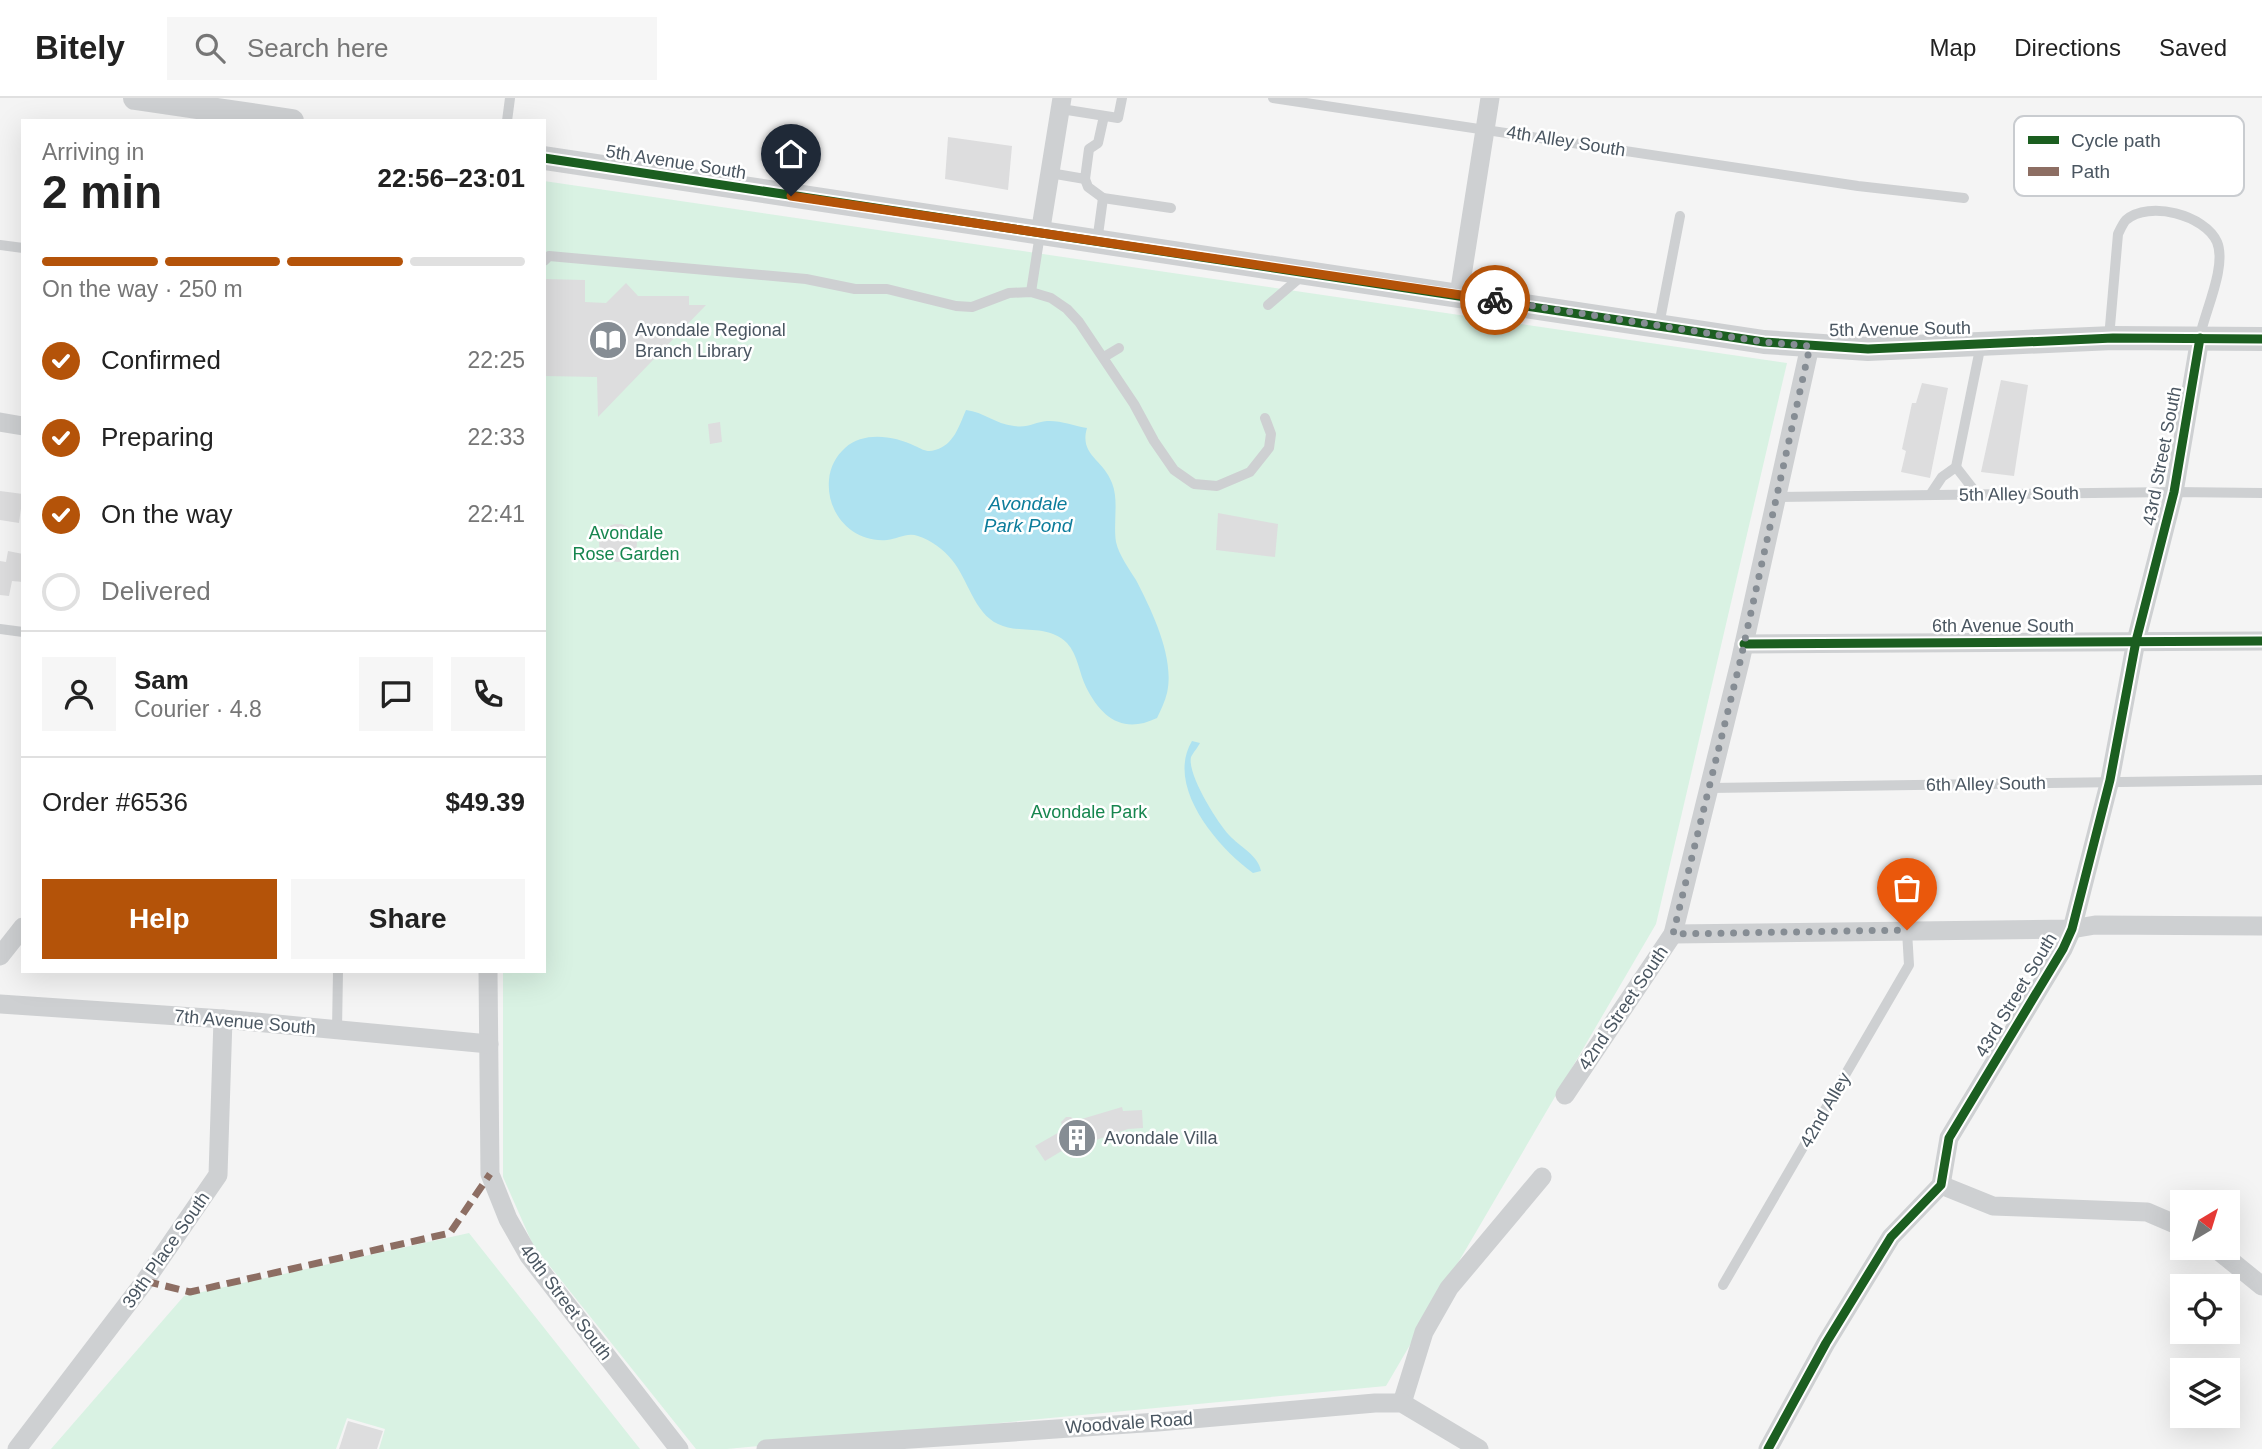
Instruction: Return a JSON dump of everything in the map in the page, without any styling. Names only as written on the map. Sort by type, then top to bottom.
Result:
[{"type":"street","points":[[135,98],[195,102],[282,119]]},
{"type":"street","points":[[1460,295],[1490,98]]},
{"type":"street","points":[[1040,234],[1061,104]]},
{"type":"street","name":"5th Avenue South","points":[[546,158],[1658,326],[1810,346],[1868,349],[2109,338],[2262,339]]},
{"type":"street","name":"43rd Street South","points":[[1941,1185],[1949,1138],[2063,949],[2072,929],[2109,780],[2136,641],[2174,492],[2200,338]]},
{"type":"street","name":"42nd Street South","points":[[1564,1095],[1673,934],[1744,644],[1810,346]]},
{"type":"street","points":[[0,422],[21,426]]},
{"type":"street","name":"6th Avenue South","points":[[1744,644],[2262,641]]},
{"type":"street","points":[[1673,934],[2072,929],[2095,925],[2262,926]]},
{"type":"street","points":[[0,956],[21,930]]},
{"type":"street","name":"40th Street South","points":[[488,973],[490,1174],[508,1219],[528,1256],[679,1449]]},
{"type":"street","name":"7th Avenue South","points":[[0,1004],[223,1018],[489,1044]]},
{"type":"street","name":"39th Place South","points":[[17,1449],[138,1291],[218,1175],[223,1018]]},
{"type":"street","points":[[1479,1449],[1402,1403],[1423,1332],[1449,1288],[1542,1177]]},
{"type":"street","points":[[1768,1449],[1826,1343],[1891,1237],[1941,1185],[1993,1206],[2147,1212],[2170,1222]]},
{"type":"street","points":[[2230,1260],[2262,1286]]},
{"type":"street","name":"Woodvale Road","points":[[766,1449],[1402,1403]]},
{"type":"lane","points":[[507,119],[510,98]]},
{"type":"lane","points":[[1061,104],[1118,118],[1122,98]]},
{"type":"lane","name":"4th Alley South","points":[[1273,98],[1858,186],[1964,198]]},
{"type":"lane","points":[[1104,116],[1098,144],[1089,149],[1085,179],[1088,187],[1103,198],[1171,208]]},
{"type":"lane","points":[[1050,173],[1085,179]]},
{"type":"lane","points":[[1097,242],[1103,198]]},
{"type":"lane","points":[[2109,338],[2118,234],[2126,221],[2142,212],[2168,212],[2189,218],[2206,227],[2217,242],[2220,260],[2200,338]]},
{"type":"lane","points":[[1658,326],[1680,216]]},
{"type":"lane","points":[[1031,292],[1040,234]]},
{"type":"lane","points":[[0,245],[21,248]]},
{"type":"lane","points":[[546,259],[549,256],[806,279],[855,289],[887,289],[956,306],[972,307],[1009,293],[1031,292],[1051,298],[1066,309],[1104,357],[1174,470],[1194,484],[1217,486],[1250,472],[1269,448],[1271,434],[1265,418]]},
{"type":"lane","points":[[1268,305],[1306,272]]},
{"type":"lane","points":[[1930,495],[1942,477],[1956,467],[1982,344]]},
{"type":"lane","points":[[1104,357],[1119,348]]},
{"type":"lane","points":[[1956,467],[1977,494]]},
{"type":"lane","name":"5th Alley South","points":[[1776,497],[2262,493]]},
{"type":"lane","points":[[0,629],[21,632]]},
{"type":"lane","name":"6th Alley South","points":[[1710,788],[2090,783],[2109,780],[2262,780]]},
{"type":"lane","name":"42nd Alley","points":[[1723,1285],[1909,964],[1907,930]]},
{"type":"lane","points":[[337,1030],[338,973]]},
{"type":"green space","name":"Avondale Park","points":[[546,181],[1787,363],[1656,924],[1386,1386],[727,1449],[696,1449],[533,1245],[503,1177],[503,973],[546,973]]},
{"type":"green space","points":[[469,1233],[640,1449],[379,1449],[385,1429],[347,1418],[336,1449],[51,1449],[184,1296]]},
{"type":"water","name":"Avondale Park Pond","points":[[966,410],[1014,426],[1052,421],[1087,428],[1086,445],[1108,475],[1114,490],[1117,547],[1149,606],[1165,650],[1169,679],[1166,696],[1157,718],[1145,723],[1124,724],[1107,715],[1092,698],[1074,653],[1067,643],[1051,633],[1007,627],[990,619],[977,604],[952,560],[932,543],[914,535],[887,540],[863,537],[844,524],[837,515],[829,492],[829,480],[834,462],[845,448],[861,439],[879,437],[898,440],[927,451],[942,448],[958,428]]},
{"type":"water","points":[[1192,741],[1200,743],[1191,757],[1191,765],[1204,798],[1224,829],[1252,856],[1261,871],[1253,873],[1239,862],[1224,848],[1199,814],[1185,777],[1185,759]]},
{"type":"building","points":[[948,137],[1012,146],[1008,190],[945,179]]},
{"type":"building","name":"Avondale Regional Branch Library","points":[[546,279],[585,280],[585,302],[606,303],[626,283],[638,296],[689,296],[689,305],[706,305],[598,417],[597,377],[546,376]]},
{"type":"building","points":[[2001,380],[2028,385],[2014,476],[1981,472]]},
{"type":"building","points":[[1922,383],[1948,388],[1930,478],[1901,472],[1906,451],[1902,449],[1912,403],[1916,403]]},
{"type":"building","points":[[720,422],[722,442],[710,444],[708,424]]},
{"type":"building","points":[[0,491],[21,494],[19,523],[0,520]]},
{"type":"building","points":[[1218,513],[1278,524],[1275,557],[1216,550]]},
{"type":"building","points":[[618,524],[631,530],[637,543],[631,556],[618,562],[605,556],[599,543],[605,530]]},
{"type":"building","points":[[8,551],[21,554],[21,582],[12,581],[9,596],[0,595],[0,561],[6,562]]},
{"type":"building","name":"Avondale Villa","points":[[1122,1107],[1123,1111],[1142,1110],[1143,1128],[1128,1129],[1076,1147],[1075,1143],[1045,1161],[1035,1146],[1063,1130],[1061,1122],[1066,1117],[1075,1121]]},
{"type":"building","points":[[348,1421],[383,1431],[377,1449],[339,1449]]},
{"type":"marked path","points":[[145,1281],[190,1292],[450,1233],[490,1174]]},
{"type":"cycle path","points":[[546,158],[1764,342],[1868,349],[2113,338],[2262,339]]},
{"type":"cycle path","points":[[1768,1449],[1826,1343],[1891,1237],[1941,1185],[1949,1138],[2063,949],[2072,929],[2110,780],[2136,641],[2174,492],[2200,338]]},
{"type":"cycle path","points":[[1744,644],[2262,641]]},
{"type":"way so far","points":[[1495,300],[1764,342],[1810,346],[1740,662],[1673,934],[1907,930]]},
{"type":"place","name":"Avondale Regional Branch Library","points":[[608,340]]},
{"type":"place","name":"Avondale Villa","points":[[1077,1138]]},
{"type":"route","points":[[791,196],[1495,300]]},
{"type":"park label","name":"Avondale Rose Garden","points":[[626,543]]}]
